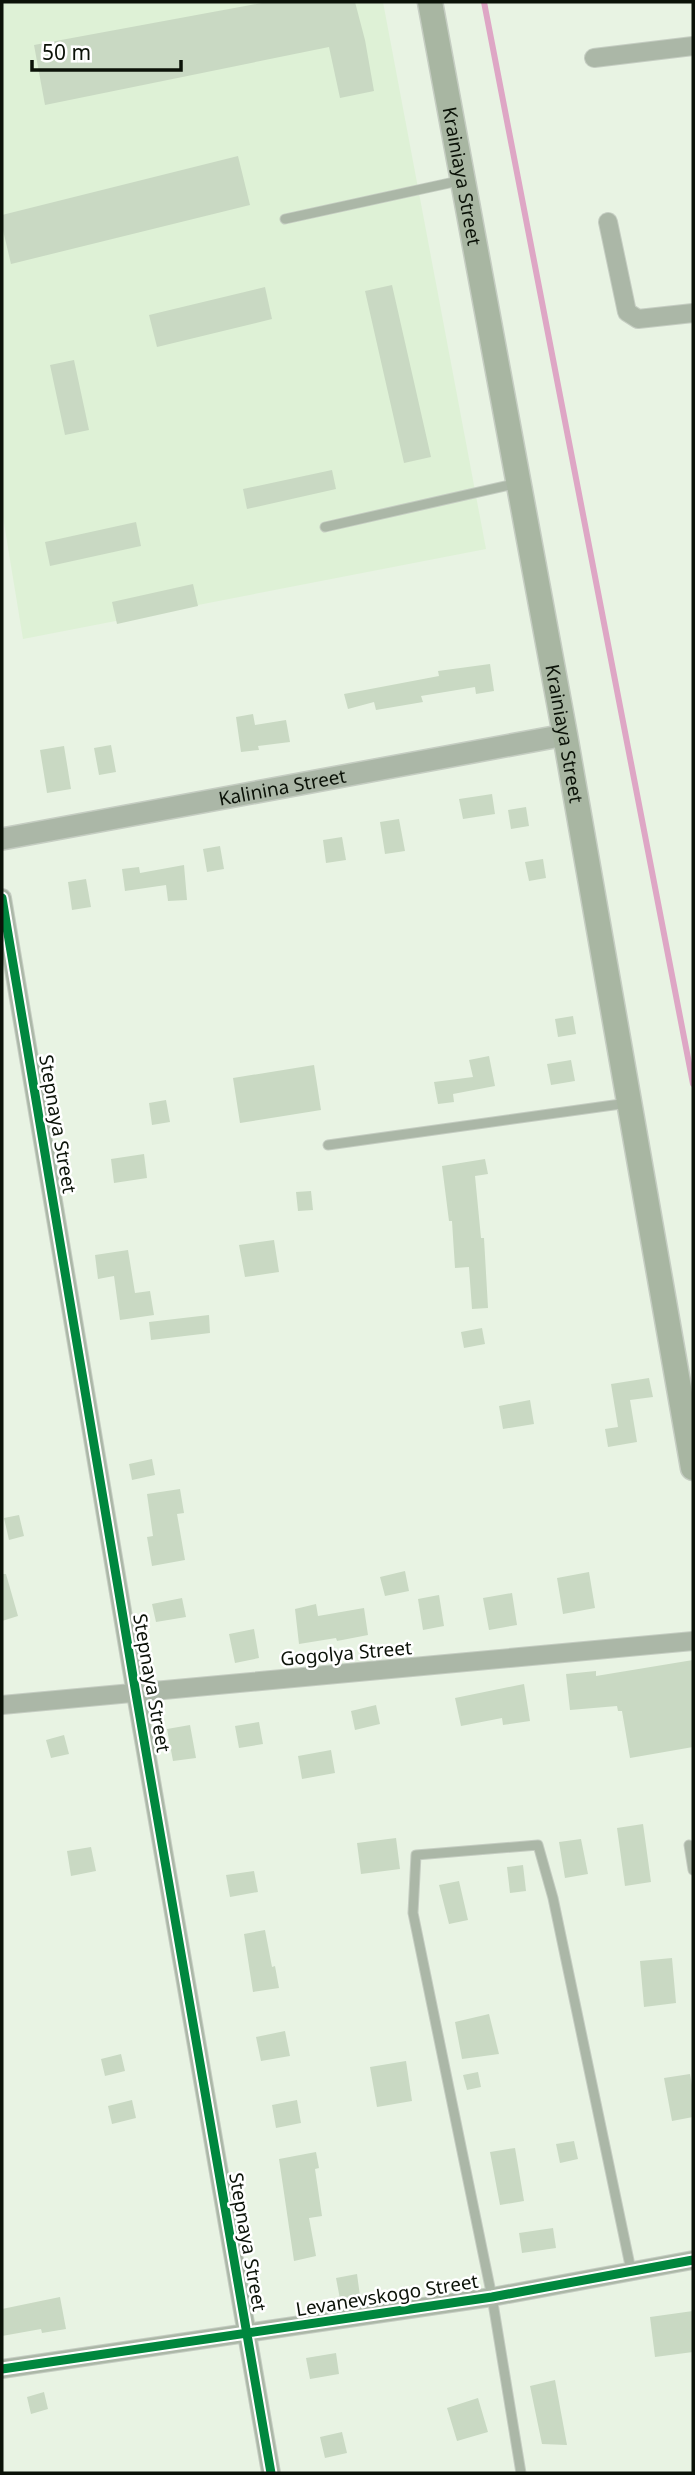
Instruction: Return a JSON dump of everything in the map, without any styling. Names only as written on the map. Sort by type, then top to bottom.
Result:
[{"type":"main road","name":"Krainiaya Street","points":[[430,2],[565,735],[693,1468]]},
{"type":"street","points":[[594,58],[693,46]]},
{"type":"street","points":[[608,222],[627,312],[638,318],[693,313]]},
{"type":"street","name":"Kalinina Street","points":[[2,839],[565,735]]},
{"type":"street","name":"Stepnaya Street","points":[[2,898],[271,2473]]},
{"type":"street","name":"Gogolya Street","points":[[2,1705],[693,1642]]},
{"type":"street","name":"Levanevskogo Street","points":[[2,2369],[492,2297],[693,2260]]},
{"type":"lane","points":[[285,219],[464,180]]},
{"type":"lane","points":[[325,527],[519,483]]},
{"type":"lane","points":[[328,1145],[630,1102]]},
{"type":"lane","points":[[521,2473],[492,2297],[414,1913],[416,1855],[538,1845],[553,1898],[631,2270]]},
{"type":"lane","points":[[689,1845],[693,1870]]},
{"type":"shaded area","points":[[2,2],[383,2],[486,549],[23,639],[2,511]]},
{"type":"building","points":[[267,2],[355,2],[374,91],[340,98],[329,47],[45,105],[34,45]]},
{"type":"building","points":[[238,156],[250,205],[11,264],[2,215]]},
{"type":"building","points":[[392,285],[431,457],[404,463],[365,291]]},
{"type":"building","points":[[265,287],[272,319],[157,347],[149,315]]},
{"type":"building","points":[[74,360],[89,430],[65,435],[50,365]]},
{"type":"building","points":[[332,470],[336,489],[247,509],[243,489]]},
{"type":"building","points":[[136,522],[141,546],[50,566],[45,542]]},
{"type":"building","points":[[193,584],[198,606],[117,624],[112,602]]},
{"type":"building","points":[[490,664],[494,691],[476,694],[475,687],[421,696],[423,702],[376,710],[374,702],[348,709],[344,694],[439,676],[438,671]]},
{"type":"building","points":[[253,714],[255,725],[286,720],[290,742],[258,746],[259,750],[241,752],[236,717]]},
{"type":"building","points":[[111,745],[116,772],[99,775],[94,748]]},
{"type":"building","points":[[64,746],[71,789],[47,793],[40,750]]},
{"type":"building","points":[[492,794],[495,814],[463,819],[459,799]]},
{"type":"building","points":[[526,807],[529,826],[511,829],[508,810]]},
{"type":"building","points":[[399,819],[405,851],[385,854],[380,822]]},
{"type":"building","points":[[342,837],[346,860],[326,863],[323,840]]},
{"type":"building","points":[[220,846],[224,869],[207,872],[203,849]]},
{"type":"building","points":[[543,859],[546,878],[529,881],[525,862]]},
{"type":"building","points":[[184,865],[187,900],[168,901],[166,885],[125,891],[122,869],[139,867],[140,873]]},
{"type":"building","points":[[86,879],[91,907],[72,910],[68,882]]},
{"type":"building","points":[[573,1016],[576,1034],[558,1037],[555,1019]]},
{"type":"building","points":[[489,1056],[495,1086],[453,1094],[454,1102],[438,1104],[434,1082],[473,1077],[469,1060]]},
{"type":"building","points":[[571,1060],[575,1081],[551,1085],[547,1064]]},
{"type":"building","points":[[314,1065],[321,1110],[240,1123],[233,1078]]},
{"type":"building","points":[[166,1100],[170,1122],[152,1125],[149,1103]]},
{"type":"building","points":[[144,1154],[147,1178],[114,1183],[111,1159]]},
{"type":"building","points":[[485,1159],[488,1174],[475,1176],[481,1238],[484,1238],[488,1308],[472,1309],[469,1267],[455,1268],[452,1221],[449,1221],[442,1166]]},
{"type":"building","points":[[311,1191],[313,1210],[298,1211],[296,1192]]},
{"type":"building","points":[[274,1240],[279,1272],[245,1277],[239,1245]]},
{"type":"building","points":[[128,1250],[135,1293],[150,1291],[154,1315],[120,1320],[114,1276],[98,1279],[95,1255]]},
{"type":"building","points":[[209,1315],[210,1333],[151,1340],[149,1322]]},
{"type":"building","points":[[482,1328],[485,1344],[464,1348],[461,1332]]},
{"type":"building","points":[[649,1378],[653,1397],[630,1400],[637,1442],[608,1447],[605,1429],[618,1427],[611,1384]]},
{"type":"building","points":[[530,1400],[534,1424],[503,1429],[499,1406]]},
{"type":"building","points":[[152,1459],[155,1475],[132,1480],[129,1464]]},
{"type":"building","points":[[180,1489],[184,1513],[177,1514],[185,1560],[152,1566],[147,1537],[153,1536],[147,1494]]},
{"type":"building","points":[[19,1515],[24,1536],[9,1540],[4,1518]]},
{"type":"building","points":[[405,1571],[409,1591],[385,1596],[380,1577]]},
{"type":"building","points":[[589,1572],[595,1608],[563,1614],[557,1578]]},
{"type":"building","points":[[2,1574],[6,1574],[18,1616],[2,1621]]},
{"type":"building","points":[[512,1593],[517,1625],[489,1630],[483,1598]]},
{"type":"building","points":[[439,1595],[444,1626],[423,1630],[418,1599]]},
{"type":"building","points":[[182,1598],[186,1617],[156,1622],[152,1604]]},
{"type":"building","points":[[316,1604],[318,1616],[364,1608],[368,1635],[299,1644],[295,1609]]},
{"type":"building","points":[[254,1629],[259,1658],[235,1663],[229,1634]]},
{"type":"building","points":[[693,1660],[693,1747],[630,1758],[622,1711],[618,1711],[617,1706],[570,1710],[566,1674],[596,1671],[596,1676]]},
{"type":"building","points":[[524,1684],[530,1721],[503,1725],[502,1718],[461,1726],[455,1698]]},
{"type":"building","points":[[376,1705],[380,1724],[355,1730],[351,1711]]},
{"type":"building","points":[[259,1722],[263,1744],[239,1748],[235,1726]]},
{"type":"building","points":[[190,1725],[196,1758],[173,1761],[167,1729]]},
{"type":"building","points":[[64,1735],[69,1754],[51,1758],[46,1740]]},
{"type":"building","points":[[331,1750],[335,1773],[302,1779],[298,1756]]},
{"type":"building","points":[[643,1824],[651,1882],[625,1886],[617,1828]]},
{"type":"building","points":[[396,1838],[400,1869],[361,1874],[357,1843]]},
{"type":"building","points":[[581,1839],[588,1874],[565,1878],[559,1842]]},
{"type":"building","points":[[91,1847],[96,1871],[71,1876],[67,1851]]},
{"type":"building","points":[[523,1865],[526,1891],[510,1893],[507,1867]]},
{"type":"building","points":[[254,1871],[258,1892],[230,1897],[226,1875]]},
{"type":"building","points":[[459,1881],[468,1920],[449,1924],[439,1885]]},
{"type":"building","points":[[265,1930],[279,1988],[253,1992],[244,1934]]},
{"type":"building","points":[[672,1958],[676,2003],[644,2007],[640,1961]]},
{"type":"building","points":[[489,2014],[499,2054],[462,2059],[455,2022]]},
{"type":"building","points":[[285,2031],[290,2056],[261,2061],[256,2037]]},
{"type":"building","points":[[121,2054],[125,2071],[105,2076],[101,2059]]},
{"type":"building","points":[[406,2061],[412,2101],[377,2107],[370,2067]]},
{"type":"building","points":[[478,2072],[481,2087],[467,2090],[463,2075]]},
{"type":"building","points":[[690,2074],[693,2117],[672,2121],[664,2078]]},
{"type":"building","points":[[132,2100],[136,2118],[112,2124],[108,2106]]},
{"type":"building","points":[[297,2100],[301,2123],[276,2128],[272,2105]]},
{"type":"building","points":[[574,2141],[578,2159],[560,2163],[556,2144]]},
{"type":"building","points":[[515,2148],[524,2201],[500,2205],[490,2152]]},
{"type":"building","points":[[316,2152],[319,2168],[315,2169],[322,2216],[309,2218],[316,2256],[294,2261],[279,2159]]},
{"type":"building","points":[[553,2228],[556,2248],[522,2253],[519,2233]]},
{"type":"building","points":[[357,2274],[360,2296],[340,2299],[336,2278]]},
{"type":"building","points":[[60,2297],[66,2329],[42,2333],[41,2329],[2,2336],[2,2309]]},
{"type":"building","points":[[693,2311],[693,2352],[655,2357],[650,2317]]},
{"type":"building","points":[[336,2353],[339,2374],[310,2379],[306,2358]]},
{"type":"building","points":[[555,2380],[567,2445],[542,2444],[530,2386]]},
{"type":"building","points":[[44,2392],[48,2409],[31,2414],[27,2397]]},
{"type":"building","points":[[478,2398],[488,2432],[457,2441],[447,2408]]},
{"type":"building","points":[[342,2432],[347,2453],[325,2458],[320,2437]]},
{"type":"waterway","points":[[484,2],[693,1084]]},
{"type":"cycle path","points":[[2,898],[271,2473]]},
{"type":"cycle path","points":[[2,2369],[492,2297],[693,2260]]}]
